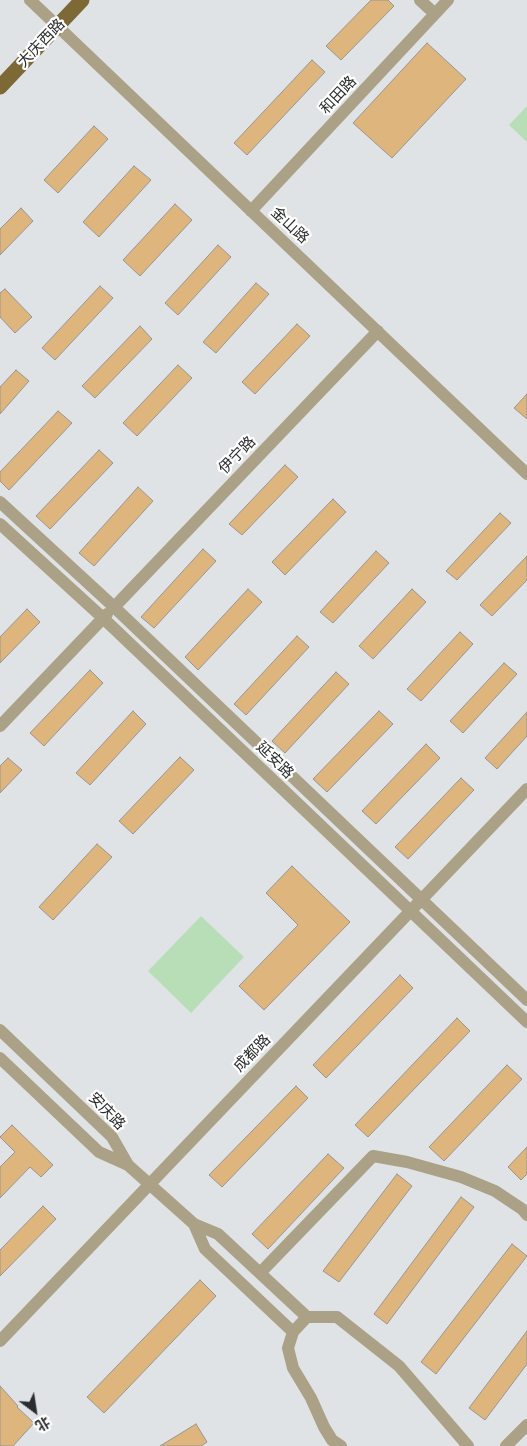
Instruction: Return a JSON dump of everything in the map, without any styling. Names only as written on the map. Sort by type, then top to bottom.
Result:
[{"type":"main road","name":"大庆西路","points":[[0,87],[82,0]]},
{"type":"street","name":"金山路","points":[[30,0],[527,474]]},
{"type":"street","points":[[420,0],[435,14]]},
{"type":"street","name":"和田路","points":[[252,211],[448,0]]},
{"type":"street","name":"伊宁路","points":[[119,602],[378,331]]},
{"type":"street","name":"延安路","points":[[0,502],[113,606],[527,1000]]},
{"type":"street","name":"延安路","points":[[0,524],[106,615],[527,1022]]},
{"type":"street","points":[[0,726],[106,615]]},
{"type":"street","name":"成都路","points":[[0,1340],[527,789]]},
{"type":"street","name":"安庆路","points":[[0,1030],[112,1137],[128,1165]]},
{"type":"street","points":[[0,1058],[99,1152],[128,1165],[194,1224],[218,1234],[307,1317],[337,1317],[399,1366],[468,1446]]},
{"type":"street","points":[[260,1273],[373,1156],[407,1162],[461,1177],[495,1191],[522,1209],[527,1215]]},
{"type":"street","points":[[194,1224],[205,1249],[293,1332]]},
{"type":"street","points":[[307,1317],[293,1332],[288,1348],[293,1368],[311,1398],[324,1427],[332,1440],[341,1446]]},
{"type":"street","points":[[506,1446],[527,1425]]},
{"type":"green space","points":[[527,106],[527,142],[509,125]]},
{"type":"green space","points":[[201,916],[244,957],[191,1013],[148,971]]},
{"type":"building","points":[[371,0],[388,0],[394,6],[341,60],[326,46]]},
{"type":"building","points":[[427,43],[466,79],[392,158],[353,123]]},
{"type":"building","points":[[312,60],[325,72],[247,155],[234,143]]},
{"type":"building","points":[[94,126],[108,139],[58,193],[44,180]]},
{"type":"building","points":[[134,166],[151,180],[99,237],[83,222]]},
{"type":"building","points":[[175,204],[192,220],[140,276],[123,260]]},
{"type":"building","points":[[21,208],[33,221],[0,255],[0,229]]},
{"type":"building","points":[[218,245],[231,257],[178,315],[165,303]]},
{"type":"building","points":[[256,283],[269,294],[216,353],[203,342]]},
{"type":"building","points":[[100,286],[113,298],[55,360],[42,348]]},
{"type":"building","points":[[5,289],[32,317],[15,333],[0,317],[0,293]]},
{"type":"building","points":[[297,324],[310,336],[255,394],[242,382]]},
{"type":"building","points":[[140,326],[152,339],[95,398],[82,386]]},
{"type":"building","points":[[178,365],[192,378],[137,436],[123,423]]},
{"type":"building","points":[[16,370],[29,381],[0,414],[0,387]]},
{"type":"building","points":[[527,394],[527,419],[514,408]]},
{"type":"building","points":[[58,411],[72,423],[9,490],[0,481],[0,472]]},
{"type":"building","points":[[99,450],[113,463],[50,529],[36,516]]},
{"type":"building","points":[[285,465],[298,477],[242,535],[229,524]]},
{"type":"building","points":[[138,487],[153,501],[94,566],[79,553]]},
{"type":"building","points":[[333,499],[346,512],[285,575],[272,562]]},
{"type":"building","points":[[500,513],[511,523],[457,580],[446,571]]},
{"type":"building","points":[[203,549],[216,561],[154,628],[141,617]]},
{"type":"building","points":[[376,551],[389,563],[333,623],[320,612]]},
{"type":"building","points":[[527,556],[527,580],[492,616],[480,605]]},
{"type":"building","points":[[248,589],[262,602],[198,670],[185,657]]},
{"type":"building","points":[[412,589],[426,602],[373,659],[359,646]]},
{"type":"building","points":[[27,609],[40,622],[0,663],[0,637]]},
{"type":"building","points":[[460,632],[473,644],[421,701],[407,689]]},
{"type":"building","points":[[297,636],[309,647],[246,715],[234,704]]},
{"type":"building","points":[[504,663],[517,674],[463,733],[450,721]]},
{"type":"building","points":[[90,670],[103,683],[44,746],[30,733]]},
{"type":"building","points":[[336,672],[349,684],[285,753],[272,741]]},
{"type":"building","points":[[133,711],[146,724],[90,785],[76,773]]},
{"type":"building","points":[[379,711],[393,724],[327,792],[313,779]]},
{"type":"building","points":[[527,712],[527,736],[497,769],[485,758]]},
{"type":"building","points":[[426,744],[440,758],[376,824],[362,811]]},
{"type":"building","points":[[180,757],[194,770],[133,834],[119,821]]},
{"type":"building","points":[[8,758],[22,770],[0,793],[0,766]]},
{"type":"building","points":[[461,778],[474,790],[408,859],[395,847]]},
{"type":"building","points":[[97,844],[112,857],[53,920],[39,907]]},
{"type":"building","points":[[292,866],[350,922],[264,1010],[239,986],[298,925],[266,893]]},
{"type":"building","points":[[400,975],[413,988],[326,1078],[313,1065]]},
{"type":"building","points":[[457,1018],[470,1031],[368,1137],[355,1125]]},
{"type":"building","points":[[507,1065],[522,1079],[444,1161],[429,1147]]},
{"type":"building","points":[[296,1086],[308,1098],[222,1187],[209,1175]]},
{"type":"building","points":[[12,1125],[53,1165],[41,1177],[30,1167],[0,1198],[0,1167],[15,1152],[0,1137]]},
{"type":"building","points":[[527,1147],[527,1174],[521,1180],[508,1167]]},
{"type":"building","points":[[328,1154],[344,1168],[268,1249],[252,1234]]},
{"type":"building","points":[[397,1174],[412,1186],[339,1282],[323,1271]]},
{"type":"building","points":[[461,1197],[474,1207],[387,1324],[374,1314]]},
{"type":"building","points":[[43,1206],[56,1219],[0,1276],[0,1250]]},
{"type":"building","points":[[512,1244],[527,1256],[436,1374],[421,1362]]},
{"type":"building","points":[[200,1280],[216,1296],[104,1413],[87,1397]]},
{"type":"building","points":[[527,1331],[527,1364],[485,1420],[469,1408]]},
{"type":"building","points":[[0,1386],[17,1407],[34,1423],[13,1446],[0,1446]]},
{"type":"building","points":[[196,1424],[207,1442],[201,1446],[160,1446]]}]
